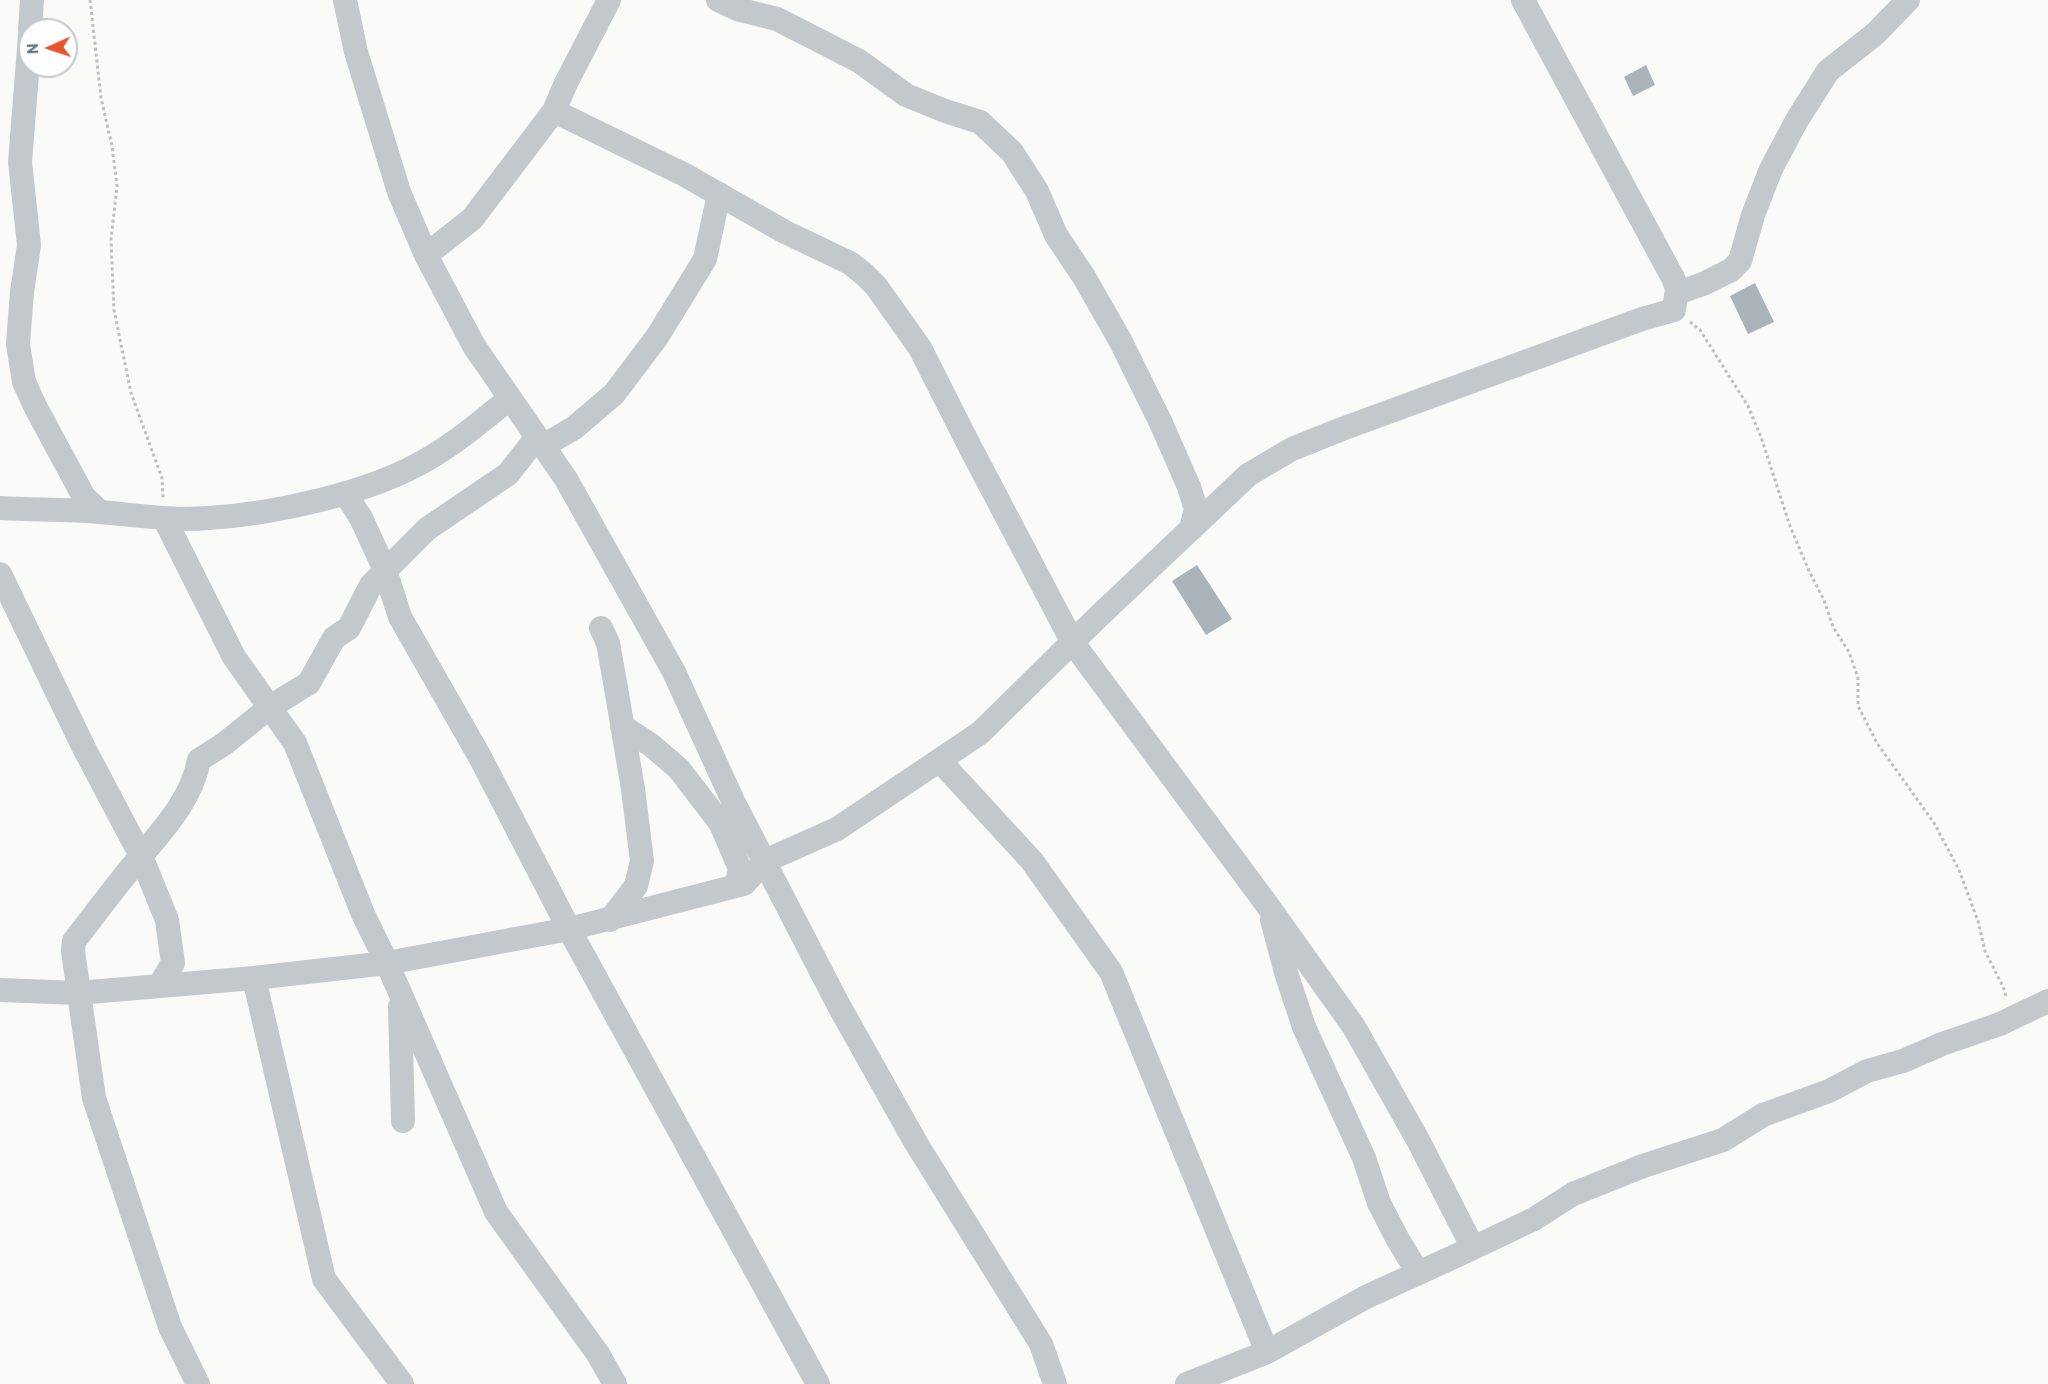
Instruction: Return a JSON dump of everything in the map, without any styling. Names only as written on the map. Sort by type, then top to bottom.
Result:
[{"type":"street","points":[[31,18],[32,0]]},
{"type":"street","points":[[345,0],[356,52],[399,192],[426,255],[474,345],[566,479],[674,672],[733,801],[839,1006],[916,1143],[1041,1344],[1055,1384]]},
{"type":"street","points":[[426,255],[472,219],[554,111],[609,0]]},
{"type":"street","points":[[718,0],[737,9],[777,19],[859,61],[906,95],[980,122],[1012,152],[1037,191],[1056,235],[1084,277],[1120,340],[1161,423],[1190,487],[1196,509],[1191,529]]},
{"type":"street","points":[[1523,0],[1671,272],[1677,288],[1676,302]]},
{"type":"street","points":[[0,990],[78,993],[254,978],[387,963],[569,929],[744,884],[765,861],[837,830],[980,733],[1248,475],[1292,449],[1508,366],[1642,319],[1731,270],[1740,261],[1753,215],[1771,169],[1809,100],[1828,71],[1875,34],[1908,0]]},
{"type":"street","points":[[27,78],[20,162],[29,245],[18,344],[24,382],[84,497],[99,512]]},
{"type":"street","points":[[554,111],[685,175],[785,232],[850,264],[876,286],[920,348],[1072,643],[1268,906],[1354,1027],[1418,1140],[1473,1248]]},
{"type":"street","points":[[198,1384],[170,1327],[94,1098],[78,993],[74,941],[141,856],[159,837],[184,799],[196,775],[199,760],[224,744],[270,707],[309,683],[334,638],[349,628],[371,585],[385,570],[427,528],[508,474],[540,442],[574,428],[614,393],[657,337],[705,258],[719,194]]},
{"type":"street","points":[[0,508],[99,512],[164,518],[208,518],[265,510],[345,493],[390,478],[426,461],[468,432],[510,398]]},
{"type":"street","points":[[345,493],[361,518],[385,570],[400,617],[480,757],[569,929],[818,1384]]},
{"type":"street","points":[[164,518],[234,657],[295,743],[363,914],[399,989],[496,1212],[598,1354],[615,1384]]},
{"type":"street","points":[[0,574],[84,748],[141,856],[167,920],[173,963],[159,986]]},
{"type":"street","points":[[584,956],[636,886],[642,861],[608,643],[601,628]]},
{"type":"street","points":[[622,726],[651,745],[679,769],[721,824],[740,869],[736,886]]},
{"type":"street","points":[[940,761],[1032,861],[1111,972],[1267,1352]]},
{"type":"street","points":[[1268,906],[1304,1027],[1364,1158],[1380,1203],[1418,1274]]},
{"type":"street","points":[[254,978],[324,1279],[402,1384]]},
{"type":"street","points":[[399,989],[403,1121]]},
{"type":"street","points":[[1187,1384],[1267,1352],[1366,1297],[1534,1219],[1573,1194],[1643,1166],[1723,1140],[1763,1115],[1829,1091],[1867,1071],[1903,1061],[1942,1044],[2000,1024],[2048,1001]]},
{"type":"path","points":[[90,0],[101,98],[112,146],[117,186],[111,240],[114,310],[131,393],[162,478],[164,518]]},
{"type":"path","points":[[1676,302],[1700,330],[1748,406],[1761,437],[1790,526],[1824,600],[1833,627],[1849,652],[1857,678],[1858,705],[1877,743],[1934,823],[1959,870],[1978,921],[1985,951],[2005,991],[2008,1016],[2000,1024]]},
{"type":"building","points":[[1646,65],[1655,85],[1633,96],[1624,77]]},
{"type":"building","points":[[1755,283],[1774,322],[1748,334],[1730,296]]},
{"type":"building","points":[[1197,565],[1232,619],[1206,635],[1172,581]]}]
